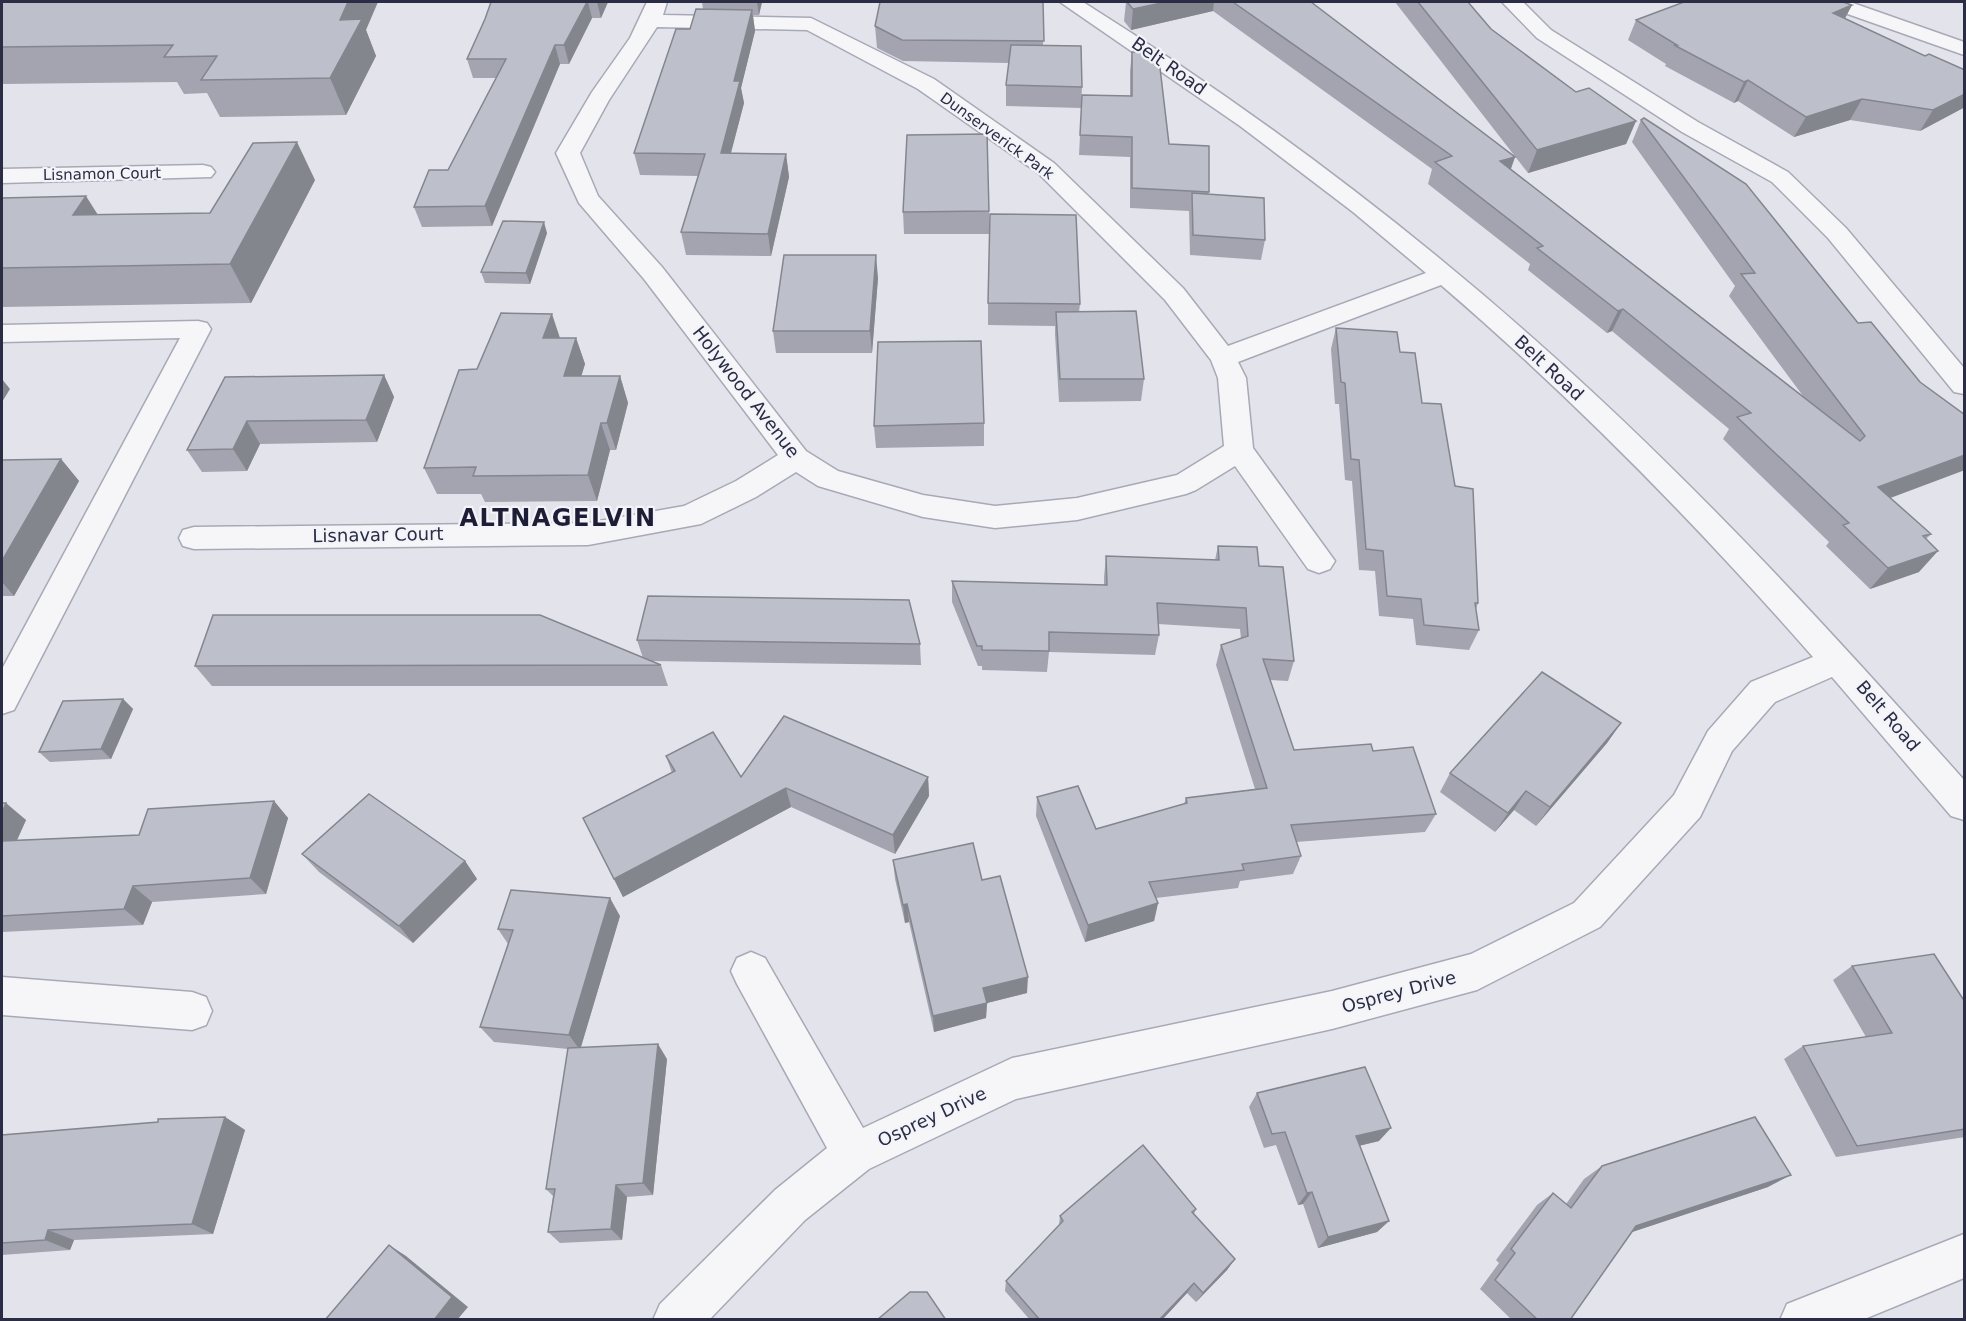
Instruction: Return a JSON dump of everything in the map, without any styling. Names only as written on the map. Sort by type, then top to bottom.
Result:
[{"type":"street","name":"Belt Road","points":[[1070,2],[1140,45],[1274,140],[1444,275],[1526,345],[1770,585],[1839,660],[1965,806]]},
{"type":"street","points":[[1512,2],[1544,34],[1690,127],[1780,177],[1837,233],[1965,385]]},
{"type":"street","points":[[1832,2],[1965,49]]},
{"type":"street","name":"Dunserverick Park","points":[[655,11],[811,24],[926,84],[1046,168],[1174,294],[1223,357],[1232,378],[1239,450]]},
{"type":"street","name":"Holywood Avenue","points":[[655,11],[633,53],[603,91],[568,153],[587,198],[653,273],[796,458],[828,479],[923,506],[995,517],[1077,509],[1186,483],[1239,450]]},
{"type":"street","name":"Lisnamon Court","points":[[2,176],[204,172]]},
{"type":"street","points":[[1223,357],[1444,275]]},
{"type":"street","points":[[2,333],[198,329],[2,700]]},
{"type":"street","points":[[1239,450],[1319,561]]},
{"type":"street","name":"Lisnavar Court","points":[[194,538],[588,534],[690,516],[746,489],[796,458]]},
{"type":"street","name":"Osprey Drive","points":[[676,1320],[790,1205],[854,1154],[1012,1079],[1332,1010],[1477,971],[1587,915],[1687,806],[1720,741],[1763,692],[1839,660]]},
{"type":"street","points":[[752,971],[854,1154]]},
{"type":"street","points":[[2,996],[192,1011]]},
{"type":"street","points":[[1803,1320],[1965,1256]]},
{"type":"building","points":[[2,2],[348,2],[340,20],[362,19],[330,78],[201,80],[217,56],[164,57],[173,45],[2,47]]},
{"type":"building","points":[[491,2],[587,2],[564,45],[555,45],[485,206],[414,207],[429,170],[448,170],[506,59],[467,59]]},
{"type":"building","points":[[880,2],[1043,2],[1044,41],[902,40],[875,26]]},
{"type":"building","points":[[1127,2],[1166,2],[1133,9]]},
{"type":"building","points":[[1233,2],[1311,2],[1515,157],[1500,161],[1860,441],[1865,436],[1741,274],[1755,273],[1641,120],[1644,118],[1746,184],[1858,323],[1871,322],[1920,382],[1965,415],[1965,455],[1878,487],[1931,534],[1923,536],[1938,551],[1888,568],[1843,525],[1849,523],[1737,417],[1751,413],[1623,309],[1618,311],[1537,248],[1543,246],[1435,162],[1452,156]]},
{"type":"building","points":[[1418,2],[1468,2],[1491,29],[1576,92],[1589,88],[1636,121],[1537,150]]},
{"type":"building","points":[[1684,2],[1843,2],[1852,5],[1833,13],[1925,56],[1929,54],[1965,70],[1965,94],[1933,110],[1862,99],[1806,117],[1748,80],[1744,82],[1674,45],[1677,45],[1636,20]]},
{"type":"building","points":[[696,9],[752,10],[734,81],[740,81],[721,153],[786,154],[768,234],[681,232],[705,154],[634,153],[676,29],[690,29]]},
{"type":"building","points":[[1011,45],[1081,46],[1082,87],[1006,85]]},
{"type":"building","points":[[1158,51],[1169,144],[1209,146],[1209,192],[1132,188],[1132,137],[1080,135],[1082,95],[1132,96],[1132,52]]},
{"type":"building","points":[[987,134],[989,211],[903,212],[907,135]]},
{"type":"building","points":[[297,142],[230,264],[2,268],[2,198],[86,196],[73,215],[210,213],[253,143]]},
{"type":"building","points":[[1192,193],[1264,198],[1265,240],[1193,235]]},
{"type":"building","points":[[990,214],[1076,215],[1080,304],[988,303]]},
{"type":"building","points":[[503,221],[544,222],[526,273],[481,272]]},
{"type":"building","points":[[784,255],[876,255],[870,331],[773,331]]},
{"type":"building","points":[[1136,311],[1144,379],[1060,379],[1056,312]]},
{"type":"building","points":[[501,313],[552,314],[543,338],[576,338],[564,376],[620,376],[607,423],[601,423],[588,475],[473,476],[476,467],[424,468],[459,370],[477,369]]},
{"type":"building","points":[[1336,328],[1397,332],[1400,352],[1415,353],[1422,403],[1441,404],[1455,486],[1473,489],[1478,603],[1475,603],[1479,630],[1424,625],[1421,599],[1387,596],[1383,551],[1366,549],[1359,460],[1351,459],[1345,383],[1341,382]]},
{"type":"building","points":[[981,341],[984,423],[874,426],[878,342]]},
{"type":"building","points":[[384,375],[366,420],[247,421],[233,449],[187,450],[225,377]]},
{"type":"building","points":[[61,459],[2,561],[2,460]]},
{"type":"building","points":[[1218,546],[1257,547],[1259,566],[1283,567],[1294,661],[1263,659],[1294,750],[1371,744],[1373,751],[1413,747],[1436,814],[1291,825],[1301,856],[1242,864],[1244,870],[1149,882],[1158,903],[1088,925],[1037,797],[1078,786],[1096,829],[1187,803],[1186,798],[1267,788],[1221,645],[1248,636],[1246,608],[1157,603],[1159,635],[1049,632],[1049,651],[982,650],[982,646],[977,646],[952,581],[1107,585],[1106,556],[1219,560]]},
{"type":"building","points":[[648,596],[909,600],[920,644],[637,640]]},
{"type":"building","points":[[213,615],[540,615],[661,665],[195,666]]},
{"type":"building","points":[[1542,672],[1621,723],[1550,807],[1526,791],[1508,813],[1450,773]]},
{"type":"building","points":[[123,699],[101,749],[39,752],[63,701]]},
{"type":"building","points":[[784,716],[928,777],[893,835],[786,788],[614,879],[583,818],[675,771],[666,756],[713,732],[741,777]]},
{"type":"building","points":[[369,794],[465,861],[399,926],[302,854]]},
{"type":"building","points":[[274,801],[250,878],[133,886],[124,909],[2,916],[2,841],[139,835],[148,809]]},
{"type":"building","points":[[973,843],[982,880],[1000,876],[1028,977],[983,988],[987,1003],[933,1016],[907,904],[903,905],[893,860]]},
{"type":"building","points":[[511,890],[610,898],[569,1035],[480,1027],[513,930],[498,929]]},
{"type":"building","points":[[1934,954],[1965,1002],[1965,1129],[1857,1146],[1803,1046],[1892,1033],[1852,966]]},
{"type":"building","points":[[658,1044],[643,1183],[616,1185],[611,1229],[548,1232],[555,1189],[546,1189],[568,1048]]},
{"type":"building","points":[[1365,1067],[1391,1128],[1356,1136],[1389,1221],[1328,1237],[1312,1192],[1307,1193],[1285,1132],[1272,1134],[1257,1093]]},
{"type":"building","points":[[225,1117],[192,1224],[48,1230],[45,1240],[2,1243],[2,1135],[158,1122],[158,1119]]},
{"type":"building","points":[[1755,1117],[1791,1175],[1636,1226],[1570,1320],[1538,1320],[1495,1280],[1515,1253],[1511,1249],[1553,1193],[1571,1208],[1602,1166]]},
{"type":"building","points":[[1143,1145],[1196,1209],[1192,1212],[1235,1259],[1203,1293],[1194,1283],[1159,1320],[1040,1320],[1006,1281],[1063,1221],[1060,1216]]},
{"type":"building","points":[[389,1245],[452,1297],[434,1320],[325,1320]]},
{"type":"building","points":[[910,1292],[927,1292],[946,1320],[877,1320]]},
{"type":"district","name":"ALTNAGELVIN","points":[[558,518]]}]
